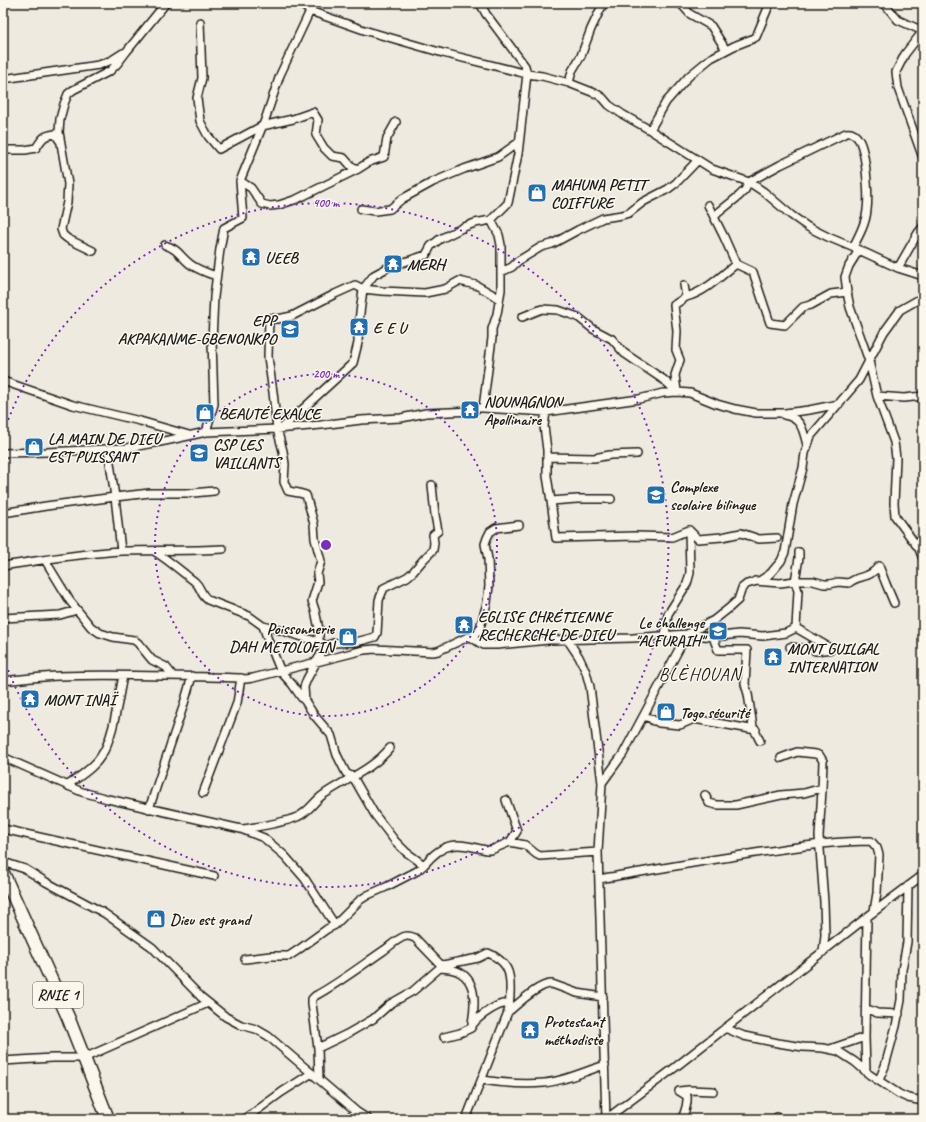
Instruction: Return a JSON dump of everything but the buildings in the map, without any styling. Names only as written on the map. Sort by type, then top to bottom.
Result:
[{"type":"highway","name":"RNIE 1","points":[[3,873],[68,1017],[108,1119]]},
{"type":"street","points":[[93,251],[68,239],[61,229],[67,202],[68,184],[59,132],[60,119],[64,104],[68,94],[73,90],[110,71],[166,3]]},
{"type":"street","points":[[300,3],[310,11],[367,31],[443,53],[569,83],[597,94],[622,114],[712,169],[749,182],[808,227],[898,268],[923,276]]},
{"type":"street","points":[[279,429],[353,363],[358,343],[359,321],[364,289],[374,275],[389,267],[426,255],[431,246],[464,226],[491,220],[508,203],[520,142],[527,74],[525,66],[486,14],[480,3]]},
{"type":"street","points":[[569,83],[572,71],[581,56],[602,3]]},
{"type":"street","points":[[678,3],[682,5],[690,14],[711,26],[726,50]]},
{"type":"street","points":[[650,130],[666,102],[689,76],[711,58],[756,37],[770,3]]},
{"type":"street","points":[[884,3],[898,20],[923,31],[905,54],[896,72],[898,88],[923,158]]},
{"type":"street","points":[[206,432],[214,404],[212,341],[214,297],[224,228],[243,218],[240,180],[262,126],[280,75],[310,11]]},
{"type":"street","points":[[200,22],[202,78],[197,98],[200,121],[208,136],[219,149],[262,126],[292,119],[312,112],[318,120],[316,135],[324,148],[332,156],[344,158],[351,166],[358,169]]},
{"type":"street","points":[[3,79],[99,64],[112,60],[126,50]]},
{"type":"street","points":[[240,180],[251,188],[262,204],[270,206],[279,205],[297,199],[369,162],[384,157],[387,138],[396,122]]},
{"type":"street","points":[[3,150],[25,150],[36,148],[41,139],[48,135],[55,134],[61,143]]},
{"type":"street","points":[[714,217],[739,196],[745,190],[749,182],[780,165],[846,134],[854,134],[859,140],[863,150],[868,191],[867,211],[856,249],[845,276],[847,292],[850,307],[869,361],[877,396],[894,442],[896,458],[894,503],[895,516],[919,549],[923,559]]},
{"type":"street","points":[[361,208],[375,210],[390,209],[402,199],[433,182],[498,157],[520,142]]},
{"type":"street","points":[[501,272],[512,267],[518,261],[541,247],[552,244],[603,218],[629,213],[643,202],[668,189],[676,183],[698,160]]},
{"type":"street","points":[[708,205],[736,264],[753,272],[770,323],[785,326],[803,307],[811,305],[831,294],[847,292]]},
{"type":"street","points":[[483,408],[492,329],[497,314],[501,290],[501,245],[499,235],[491,220]]},
{"type":"street","points":[[898,268],[923,227]]},
{"type":"street","points":[[165,245],[173,248],[190,264],[202,271],[216,276]]},
{"type":"street","points":[[677,392],[675,375],[680,360],[676,350],[677,330],[674,304],[703,290],[736,264]]},
{"type":"street","points":[[319,642],[319,629],[312,601],[318,582],[317,574],[321,560],[315,539],[314,524],[306,495],[288,492],[284,482],[285,464],[268,357],[269,318],[278,319],[292,316],[356,285],[364,289],[424,293],[446,290],[459,281],[476,285],[499,299]]},
{"type":"street","points":[[684,285],[686,297]]},
{"type":"street","points":[[602,783],[623,754],[687,634],[714,620],[738,600],[742,588],[747,584],[761,580],[770,574],[781,561],[785,552],[793,504],[807,445],[811,436],[859,380],[884,332],[900,310],[923,297]]},
{"type":"street","points":[[522,317],[542,309],[558,310],[578,317],[594,329],[612,339],[624,353],[664,380],[677,392]]},
{"type":"street","points":[[3,381],[73,404],[189,435]]},
{"type":"street","points":[[3,453],[127,448],[206,432],[279,429],[361,420],[400,418],[426,413],[473,411],[478,408],[546,412],[640,399],[664,393],[677,392],[690,393],[717,404],[756,413],[785,413],[839,404]]},
{"type":"street","points":[[877,396],[904,398],[923,396]]},
{"type":"street","points":[[546,412],[544,426],[547,476],[556,538],[635,536],[672,537],[689,530]]},
{"type":"street","points":[[774,413],[792,416],[798,421],[802,428],[807,445]]},
{"type":"street","points":[[108,449],[121,551]]},
{"type":"street","points":[[547,457],[594,458],[610,455],[637,454]]},
{"type":"street","points":[[154,551],[192,579],[197,584],[203,596],[208,600],[249,616],[263,626],[276,628],[328,645],[334,643],[356,642],[374,637],[377,633],[379,600],[384,588],[407,578],[433,550],[433,535],[438,531],[432,485]]},
{"type":"street","points":[[3,513],[150,493],[193,493],[214,491]]},
{"type":"street","points":[[550,501],[611,499]]},
{"type":"street","points":[[471,638],[479,631],[487,603],[489,586],[486,544],[487,538],[490,532],[496,528],[519,525]]},
{"type":"street","points":[[689,530],[698,539],[722,537],[741,533],[759,539],[778,538]]},
{"type":"street","points":[[665,636],[668,614],[687,584],[690,573],[689,530]]},
{"type":"street","points":[[3,566],[121,551],[223,549]]},
{"type":"street","points":[[796,628],[798,591],[796,579],[799,552]]},
{"type":"street","points":[[45,560],[70,601],[92,627],[113,637],[134,640],[152,660],[166,668],[173,676]]},
{"type":"street","points":[[755,581],[780,584],[796,579],[798,581],[813,581],[824,584],[838,582],[849,583],[853,579],[871,575],[880,566],[894,603]]},
{"type":"street","points":[[3,618],[60,615],[77,610]]},
{"type":"street","points":[[263,626],[281,672],[305,700],[317,720],[331,735],[337,755],[375,815],[395,841],[406,852],[424,865]]},
{"type":"street","points":[[3,681],[57,676],[192,676],[246,679],[281,672],[364,650],[375,649],[433,652],[464,638],[471,638],[480,644],[497,645],[548,640],[633,638],[687,634],[713,637],[739,634],[763,636],[786,633],[796,628]]},
{"type":"street","points":[[790,647],[807,649],[811,646],[815,647],[815,651],[832,649],[796,628]]},
{"type":"street","points":[[713,637],[718,650],[748,650],[745,684],[753,727],[756,730],[760,741]]},
{"type":"street","points":[[567,639],[579,657],[586,672],[590,688],[602,783],[598,852],[606,1119]]},
{"type":"street","points":[[305,700],[304,687],[307,679],[328,645]]},
{"type":"street","points":[[67,786],[90,768],[101,757],[107,746],[123,676]]},
{"type":"street","points":[[149,809],[192,676]]},
{"type":"street","points":[[202,793],[237,703],[241,678]]},
{"type":"street","points":[[644,716],[659,723],[680,725],[694,719],[756,730]]},
{"type":"street","points":[[241,829],[286,821],[303,814],[310,809],[322,795],[344,782],[349,775],[374,765],[390,748]]},
{"type":"street","points":[[781,758],[797,752],[816,754],[820,756],[822,761],[819,836],[824,902],[825,934],[823,952]]},
{"type":"street","points":[[3,757],[82,792],[149,809],[241,829],[264,838],[285,856],[305,879],[335,925]]},
{"type":"street","points":[[705,795],[709,803],[717,805],[736,805],[781,795],[804,793],[822,788]]},
{"type":"street","points":[[506,800],[517,831],[525,845],[536,854],[540,856],[598,852]]},
{"type":"street","points":[[264,838],[270,824]]},
{"type":"street","points":[[3,829],[214,876]]},
{"type":"street","points":[[510,842],[517,831]]},
{"type":"street","points":[[599,879],[702,861],[820,844],[871,841],[877,848],[879,855],[874,911]]},
{"type":"street","points":[[245,959],[271,956],[289,956],[310,940],[335,925],[360,900],[417,871],[438,851],[459,844],[486,850],[491,850],[510,842],[525,845]]},
{"type":"street","points":[[3,862],[25,869],[104,913],[128,929],[152,947],[208,1003],[226,1017],[242,1025],[256,1028],[268,1036],[357,1112],[368,1119]]},
{"type":"street","points":[[606,1119],[673,1069],[874,911],[923,875]]},
{"type":"street","points":[[879,1080],[885,1066],[899,1014],[902,970],[907,942],[908,886]]},
{"type":"street","points":[[866,1072],[867,917]]},
{"type":"street","points":[[319,1079],[318,1048],[312,1010],[312,999],[398,940],[407,936],[415,938],[440,964],[441,967],[459,972],[467,978],[472,986],[474,1012],[471,1028],[444,1037]]},
{"type":"street","points":[[318,1048],[373,1020],[390,1004],[413,991],[441,967],[478,958],[488,953],[496,957],[508,969],[510,1004],[466,1119]]},
{"type":"street","points":[[508,1012],[540,987],[548,984],[577,993],[602,996]]},
{"type":"street","points":[[3,1061],[84,1058],[208,1003]]},
{"type":"street","points":[[472,1023],[487,1012],[502,1004],[510,1004]]},
{"type":"street","points":[[866,1011],[870,1010],[877,1013],[899,1014]]},
{"type":"street","points":[[725,1028],[744,1036],[778,1043],[838,1051],[899,1094],[908,1098],[923,1101]]},
{"type":"street","points":[[830,1049],[866,1037]]},
{"type":"street","points":[[482,1080],[514,1083],[546,1083],[605,1065]]},
{"type":"street","points":[[244,1119],[312,1073]]},
{"type":"street","points":[[682,1119],[688,1104],[688,1100],[687,1096],[680,1091],[713,1091]]},
{"type":"street","points":[[346,1119],[357,1112]]},
{"type":"place","name":"MAHUNA PETIT COIFFURE","points":[[537,193]]},
{"type":"place","name":"UEEB","points":[[251,257]]},
{"type":"place","name":"MERH","points":[[393,264]]},
{"type":"place","name":"E E U","points":[[359,327]]},
{"type":"place","name":"EPP AKPAKANME-GBENONKPO","points":[[290,329]]},
{"type":"place","name":"NOUNAGNON Apollinaire","points":[[470,410]]},
{"type":"place","name":"BEAUTÉ EXAUCE","points":[[205,413]]},
{"type":"place","name":"LA MAIN DE DIEU EST PUISSANT","points":[[34,447]]},
{"type":"place","name":"CSP LES VAILLANTS","points":[[199,453]]},
{"type":"place","name":"Complexe scolaire bilingue","points":[[656,495]]},
{"type":"place","name":"EGLISE CHRÉTIENNE RECHERCHE DE DIEU","points":[[464,625]]},
{"type":"place","name":"Le challenge \"ALFURAIH\"","points":[[718,631]]},
{"type":"place","name":"Poissonnerie DAH METOLOFIN","points":[[348,637]]},
{"type":"place","name":"MONT GUILGAL INTERNATION","points":[[773,657]]},
{"type":"place","name":"MONT INAÏ","points":[[30,699]]},
{"type":"place","name":"Togo sécurité","points":[[666,712]]},
{"type":"place","name":"Dieu est grand","points":[[156,919]]},
{"type":"place","name":"Protestant méthodiste","points":[[530,1030]]},
{"type":"district","name":"BLÈHOUAN","points":[[700,674]]}]
